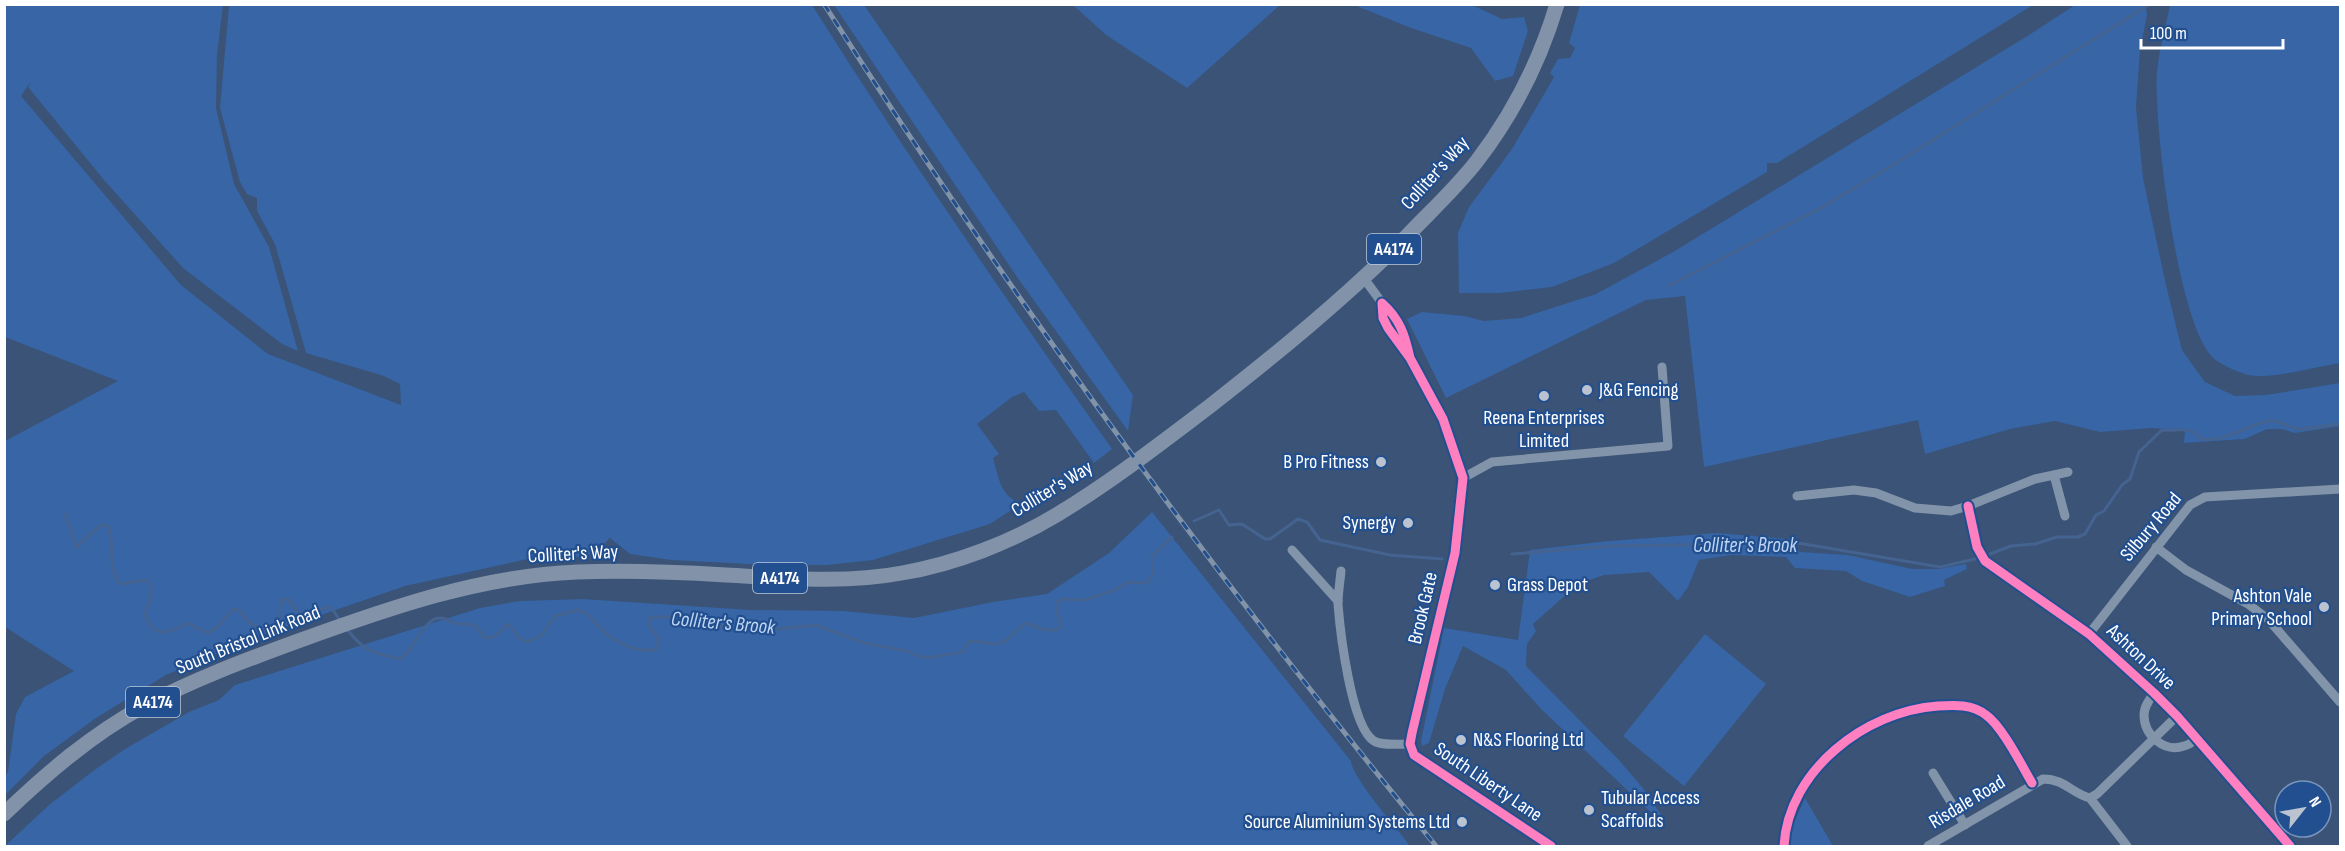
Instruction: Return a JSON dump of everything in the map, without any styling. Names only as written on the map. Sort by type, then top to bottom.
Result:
[{"type":"highway","name":"Colliter's Way","points":[[366,616],[432,595],[523,577],[573,572],[617,571],[809,580],[900,574],[976,552],[1042,523],[1088,494],[1286,347],[1363,278],[1452,191],[1499,129],[1534,68],[1557,4]]},
{"type":"highway","name":"South Bristol Link Road","points":[[4,814],[57,765],[94,737],[146,705],[245,661],[366,616]]},
{"type":"street","points":[[1363,278],[1382,303],[1383,318],[1394,338],[1410,358],[1443,419],[1463,478],[1492,462],[1668,447],[1662,367]]},
{"type":"street","points":[[1797,496],[1854,490],[1876,493],[1915,508],[1951,511],[2035,479],[2068,472]]},
{"type":"street","points":[[2054,475],[2065,516]]},
{"type":"street","name":"Brook Gate","points":[[1410,744],[1455,554],[1463,478]]},
{"type":"street","name":"Silbury Road","points":[[2089,634],[2190,505],[2205,497],[2340,489]]},
{"type":"street","name":"Ashton Drive","points":[[1968,506],[1977,546],[1985,561],[2089,634],[2154,693],[2177,716],[2290,846]]},
{"type":"street","points":[[2156,547],[2186,570],[2248,604],[2268,619],[2340,702]]},
{"type":"street","points":[[1292,550],[1338,601]]},
{"type":"street","points":[[1341,571],[1338,601],[1348,678],[1360,719],[1371,740],[1380,743],[1410,744]]},
{"type":"street","points":[[2154,693],[2146,705],[2144,716],[2146,729],[2154,739],[2171,748],[2183,747],[2197,739]]},
{"type":"street","points":[[1784,846],[1787,824],[1798,794],[1819,766],[1841,746],[1874,723],[1900,713],[1929,706],[1955,705],[1977,710],[1988,716],[1999,730],[2032,783]]},
{"type":"street","points":[[2090,798],[2097,794],[2177,716]]},
{"type":"street","name":"South Liberty Lane","points":[[1410,744],[1414,754],[1551,846]]},
{"type":"street","points":[[1933,773],[1965,825]]},
{"type":"street","name":"Risdale Road","points":[[1928,846],[2032,783],[2052,779],[2090,798],[2127,846]]},
{"type":"shaded area","points":[[5,4],[223,5],[217,55],[216,108],[234,184],[269,247],[298,351],[282,344],[183,268],[104,180],[28,87],[31,81],[21,96],[181,285],[268,354],[401,405],[400,384],[384,376],[306,353],[275,244],[257,211],[257,198],[247,194],[240,182],[220,108],[229,5],[812,5],[884,118],[959,229],[1112,449],[1094,463],[1056,410],[1039,411],[1024,392],[1012,397],[977,424],[999,454],[993,458],[998,475],[1005,492],[1014,500],[1010,511],[990,524],[873,560],[827,565],[769,565],[671,560],[630,554],[610,538],[596,552],[580,557],[546,555],[405,586],[252,639],[166,675],[96,718],[44,756],[5,795],[5,776],[8,772],[16,714],[25,697],[74,671],[5,627],[5,441],[118,381],[5,337]]},
{"type":"shaded area","points":[[1580,4],[2033,5],[1777,163],[1767,163],[1767,172],[1614,263],[1552,287],[1500,293],[1459,293],[1458,233],[1469,207],[1512,149],[1554,77],[1550,73],[1558,59],[1570,58],[1575,48],[1569,43]]},
{"type":"shaded area","points":[[834,5],[864,5],[1133,395],[1128,431],[1017,277]]},
{"type":"shaded area","points":[[1073,5],[1280,5],[1187,88],[1106,35]]},
{"type":"shaded area","points":[[1354,5],[1472,5],[1502,19],[1524,17],[1528,31],[1513,76],[1495,81],[1471,48],[1411,28]]},
{"type":"shaded area","points":[[2075,5],[2146,5],[2147,15],[2140,50],[2136,107],[2143,178],[2182,350],[2205,382],[2235,396],[2266,395],[2340,383],[2340,426],[2295,433],[2282,429],[2267,429],[2245,439],[2184,443],[2185,430],[2151,428],[2100,432],[2055,421],[2010,429],[1925,454],[1918,420],[1704,467],[1685,296],[1646,300],[1446,398],[1407,319],[1422,312],[1464,316],[1484,321],[1521,318],[1596,294],[1673,252]]},
{"type":"shaded area","points":[[2170,5],[2340,5],[2340,363],[2280,375],[2255,376],[2238,372],[2217,361],[2203,344],[2191,312],[2180,271],[2171,225],[2159,134],[2157,72]]},
{"type":"shaded area","points":[[1152,512],[1351,761],[1353,769],[1367,791],[1410,846],[5,846],[49,805],[93,771],[125,749],[189,712],[219,700],[235,685],[480,608],[520,601],[583,599],[751,610],[844,611],[914,618],[1047,594],[1109,553]]},
{"type":"shaded area","points":[[1717,533],[1788,539],[1800,552],[1848,555],[1912,569],[1938,569],[1966,564],[1967,569],[1944,580],[1945,586],[1910,597],[1862,581],[1846,571],[1795,568],[1786,557],[1731,555],[1699,560],[1688,587],[1678,601],[1649,572],[1604,575],[1578,584],[1533,624],[1536,631],[1527,644],[1526,666],[1618,759],[1663,817],[1659,820],[1541,709],[1506,670],[1463,646],[1445,689],[1429,743],[1422,746],[1421,741],[1444,628],[1518,640],[1530,550],[1609,541]]},
{"type":"shaded area","points":[[1705,634],[1766,684],[1684,786],[1623,736]]},
{"type":"shaded area","points":[[1805,798],[1833,846],[1789,846],[1793,825]]},
{"type":"waterway","points":[[1668,286],[1817,210],[2150,4]]},
{"type":"waterway","name":"Colliter's Brook","points":[[1990,554],[2011,546],[2035,544],[2057,537],[2078,537],[2085,534],[2096,515],[2104,511],[2122,485],[2130,479],[2139,452],[2162,430],[2188,430],[2197,434],[2201,439],[2210,439],[2227,436],[2268,421],[2277,421],[2299,429],[2340,424]]},
{"type":"waterway","name":"Colliter's Brook","points":[[1194,521],[1219,510],[1229,525],[1242,524],[1265,539],[1270,539],[1298,519],[1307,522],[1320,540],[1390,555],[1442,559]]},
{"type":"waterway","name":"Colliter's Brook","points":[[65,514],[76,547],[101,525],[108,526],[113,570],[116,577],[120,584],[146,580],[151,588],[151,596],[145,615],[157,631],[168,632],[187,623],[208,633],[217,627],[233,609],[239,610],[249,622],[263,630],[278,622],[282,599],[288,599],[300,614],[331,607],[341,622]]},
{"type":"waterway","name":"Colliter's Brook","points":[[347,629],[364,647],[400,659],[423,629],[436,619],[444,618],[453,623],[475,625],[484,637],[488,638],[497,635],[507,624],[519,638],[527,642],[542,635],[555,616],[578,610],[588,615],[612,638],[626,646],[641,650],[656,649],[658,645],[658,639],[648,624],[650,617],[668,617],[697,624],[767,630],[816,625],[864,643],[907,651],[920,657],[933,657],[963,652],[968,642],[972,641],[999,644],[1027,623],[1044,630],[1057,630],[1061,626],[1056,608],[1057,602],[1062,599],[1084,600],[1115,590],[1129,582],[1147,583],[1153,574],[1152,556],[1172,537]]},
{"type":"waterway","name":"Colliter's Brook","points":[[1512,554],[1612,546],[1798,543],[1940,567],[1975,559]]},
{"type":"railway","points":[[824,4],[967,221],[1117,434],[1274,643],[1436,846]]},
{"type":"cycle path","points":[[1410,358],[1401,328],[1382,303],[1383,318],[1388,328],[1410,358],[1443,419],[1463,478],[1455,553],[1410,744],[1414,755],[1551,846]]},
{"type":"cycle path","points":[[1968,506],[1977,547],[1985,561],[2089,634],[2154,693],[2177,716],[2290,846]]},
{"type":"cycle path","points":[[1784,846],[1789,819],[1799,793],[1815,770],[1835,750],[1858,733],[1884,719],[1911,710],[1957,706],[1981,711],[1999,728],[2032,783]]},
{"type":"place","name":"J&G Fencing","points":[[1587,390]]},
{"type":"place","name":"Reena Enterprises Limited","points":[[1544,396]]},
{"type":"place","name":"B Pro Fitness","points":[[1381,462]]},
{"type":"place","name":"Synergy","points":[[1408,523]]},
{"type":"place","name":"Grass Depot","points":[[1495,585]]},
{"type":"place","name":"Ashton Vale Primary School","points":[[2324,607]]},
{"type":"place","name":"N&S Flooring Ltd","points":[[1461,740]]},
{"type":"place","name":"Tubular Access Scaffolds","points":[[1589,810]]},
{"type":"place","name":"Source Aluminium Systems Ltd","points":[[1462,822]]}]
